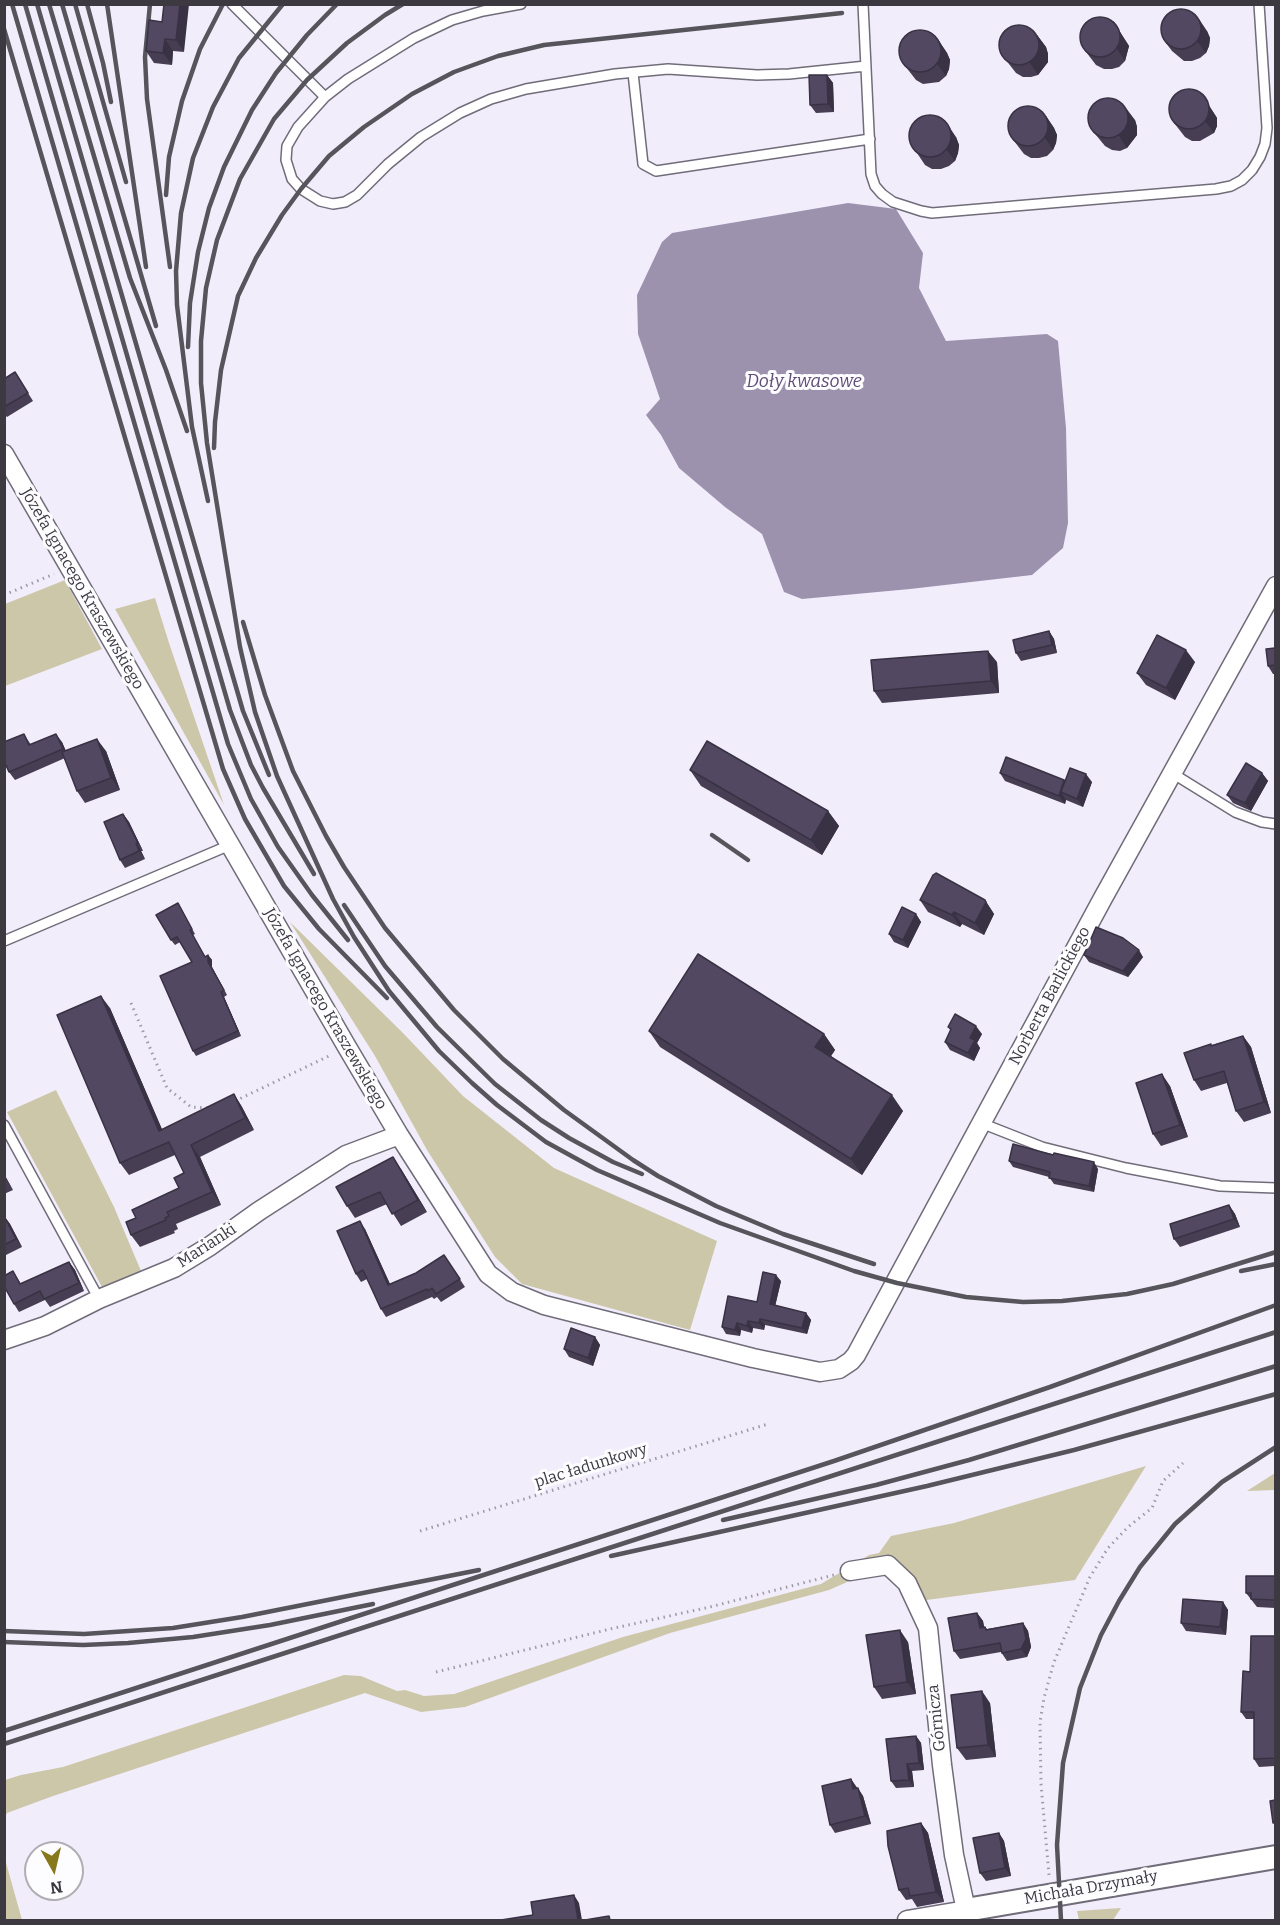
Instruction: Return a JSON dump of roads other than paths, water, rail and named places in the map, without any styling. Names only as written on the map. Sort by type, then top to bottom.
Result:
[{"type":"street","name":"Józefa Ignacego Kraszewskiego","points":[[4,454],[346,1047],[481,1265],[494,1280],[512,1292],[566,1311],[802,1369]]},
{"type":"street","name":"Norberta Barlickiego","points":[[802,1369],[820,1372],[839,1369],[856,1355],[1275,586]]},
{"type":"street","name":"Marianki","points":[[4,1340],[45,1326],[99,1299],[174,1268],[346,1155],[399,1135]]},
{"type":"street","name":"Górnicza","points":[[850,1571],[888,1565],[907,1583],[928,1628],[954,1855],[967,1915]]},
{"type":"street","name":"Michała Drzymały","points":[[907,1920],[967,1915],[1051,1895],[1275,1857]]},
{"type":"lane","points":[[232,4],[325,97]]},
{"type":"lane","points":[[521,4],[452,20],[414,38],[357,73],[325,97],[298,127],[287,146],[286,160],[292,179],[301,189],[320,201],[333,204],[345,202],[357,195],[388,164],[421,137],[460,113],[491,99],[526,89],[562,82],[668,69],[757,75],[866,66]]},
{"type":"lane","points":[[862,4],[872,174],[875,186],[893,202],[921,212],[1216,189],[1231,186],[1242,180],[1260,157],[1265,144],[1267,128],[1259,4]]},
{"type":"lane","points":[[633,73],[643,164],[656,171],[870,139]]},
{"type":"lane","points":[[1172,773],[1235,812],[1262,822],[1275,824]]},
{"type":"lane","points":[[4,941],[230,845]]},
{"type":"lane","points":[[981,1123],[1042,1147],[1126,1168],[1220,1185],[1275,1188]]},
{"type":"lane","points":[[4,1125],[99,1299]]},
{"type":"water","name":"Doły kwasowe","points":[[848,203],[896,209],[923,253],[919,288],[946,341],[1047,334],[1058,341],[1066,428],[1068,523],[1063,548],[1032,575],[802,599],[784,592],[762,534],[725,507],[679,468],[661,435],[646,415],[660,399],[638,334],[637,295],[662,242],[672,233]]},
{"type":"railway","points":[[12,4],[228,744],[251,799],[278,847],[348,940]]},
{"type":"railway","points":[[25,4],[230,710],[251,765],[314,874]]},
{"type":"railway","points":[[37,4],[243,711],[269,775]]},
{"type":"railway","points":[[49,4],[130,278],[187,431]]},
{"type":"railway","points":[[62,4],[156,326]]},
{"type":"railway","points":[[75,4],[126,182]]},
{"type":"railway","points":[[87,4],[111,102]]},
{"type":"railway","points":[[107,4],[146,267]]},
{"type":"railway","points":[[150,4],[145,57],[147,99],[170,267]]},
{"type":"railway","points":[[166,195],[169,157],[182,101],[200,49],[223,4]]},
{"type":"railway","points":[[208,501],[192,427],[177,305],[176,271],[181,213],[193,158],[213,107],[239,58],[283,4]]},
{"type":"railway","points":[[188,347],[190,303],[198,252],[209,208],[224,167],[252,110],[276,73],[307,35],[337,4]]},
{"type":"railway","points":[[403,4],[347,43],[307,80],[274,119],[240,179],[217,240],[206,288],[201,341],[201,383],[207,443],[240,647],[255,712],[277,776],[333,899],[354,937],[389,991],[439,1051],[472,1083],[546,1142],[597,1170],[720,1223],[854,1271],[897,1283],[966,1297],[1023,1302],[1062,1301],[1127,1294],[1173,1284],[1276,1252]]},
{"type":"railway","points":[[214,448],[221,370],[238,296],[256,258],[301,189],[329,156],[364,127],[412,94],[454,72],[498,56],[544,45],[842,13]]},
{"type":"railway","points":[[4,29],[223,769],[245,819],[284,886],[319,929],[387,998]]},
{"type":"railway","points":[[243,622],[265,695],[293,771],[326,836],[385,928],[454,1010],[503,1059],[564,1110],[658,1176],[716,1206],[783,1234],[874,1264]]},
{"type":"railway","points":[[712,835],[748,860]]},
{"type":"railway","points":[[344,905],[385,966],[437,1027],[495,1084],[541,1120],[569,1138],[613,1162],[642,1174]]},
{"type":"railway","points":[[1241,1271],[1276,1264]]},
{"type":"railway","points":[[4,1731],[834,1461],[1050,1387],[1276,1305]]},
{"type":"railway","points":[[4,1744],[1276,1332]]},
{"type":"railway","points":[[723,1520],[876,1485],[969,1460],[1276,1366]]},
{"type":"railway","points":[[611,1556],[927,1486],[1074,1450],[1276,1394]]},
{"type":"railway","points":[[1061,1920],[1057,1845],[1063,1763],[1080,1688],[1101,1635],[1140,1567],[1175,1524],[1222,1482],[1276,1447]]},
{"type":"railway","points":[[4,1631],[84,1634],[173,1628],[242,1617],[479,1570]]},
{"type":"railway","points":[[4,1642],[83,1645],[193,1637],[270,1625],[373,1604]]}]
